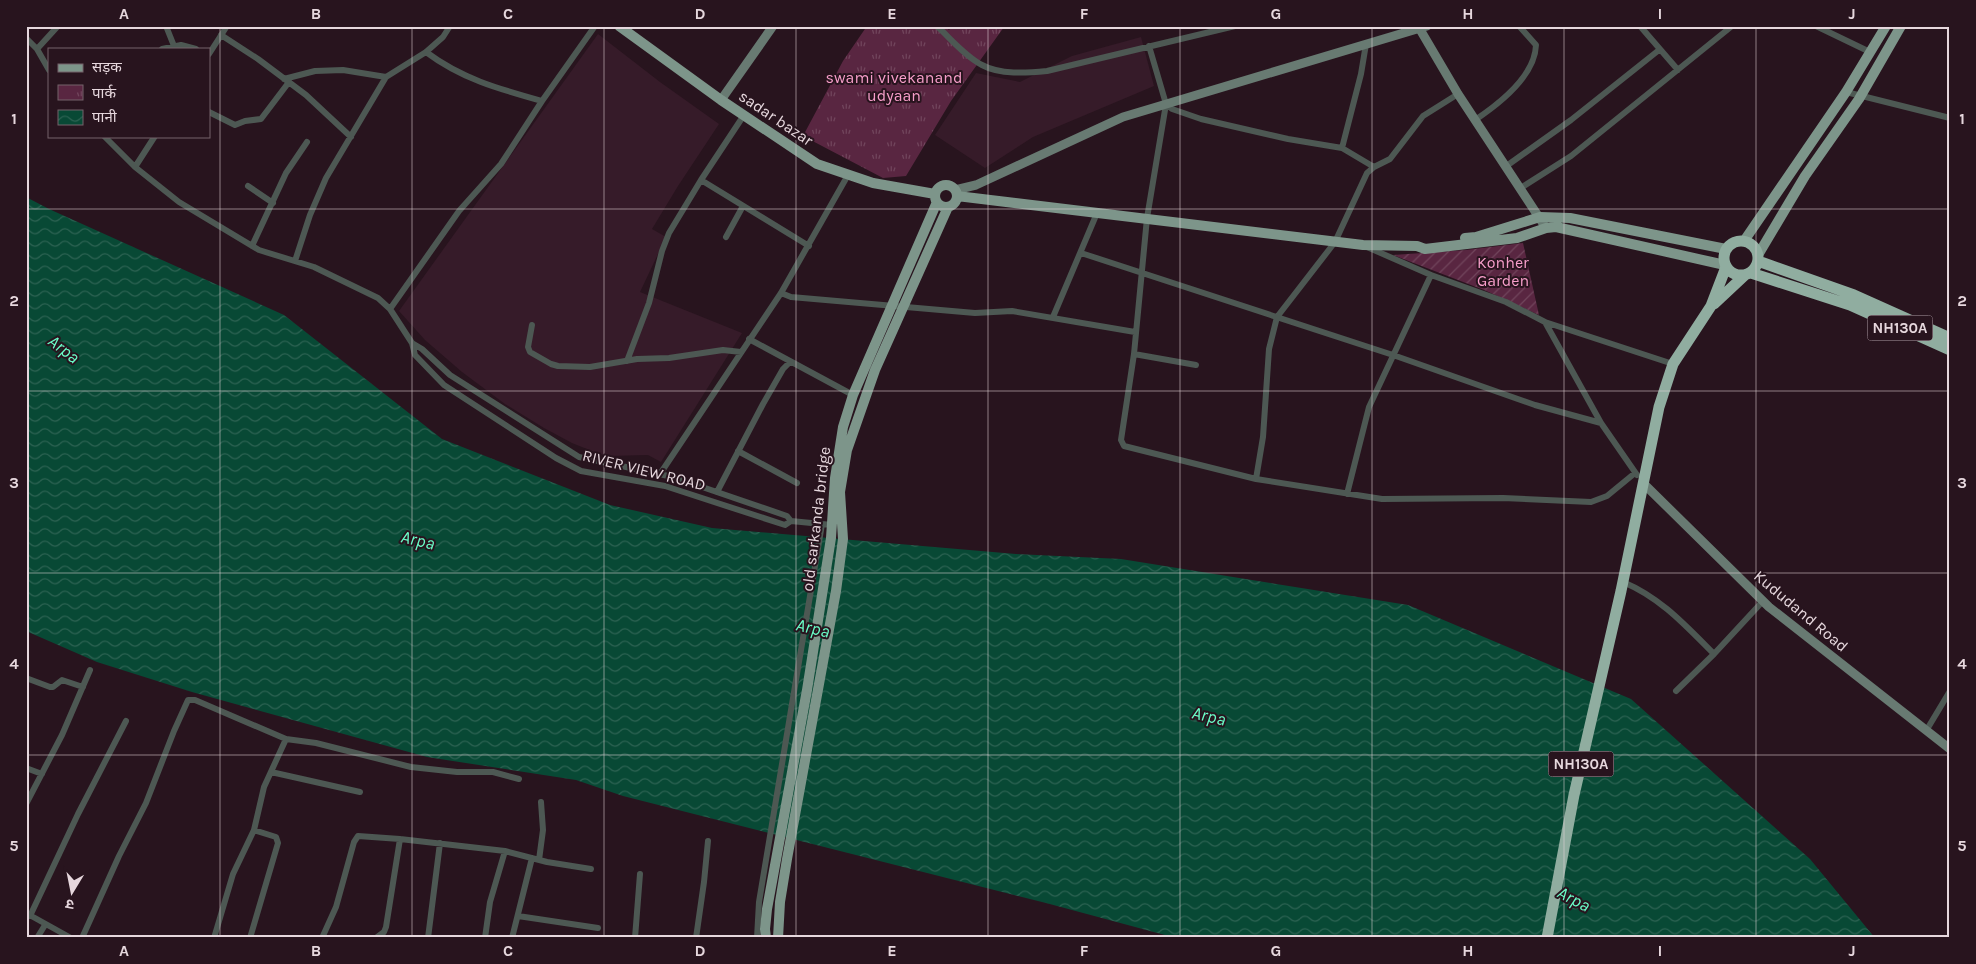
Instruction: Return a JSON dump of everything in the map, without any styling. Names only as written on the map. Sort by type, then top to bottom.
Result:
[{"type":"highway","points":[[1726,249],[1731,244],[1744,241]]},
{"type":"highway","name":"NH130A","points":[[1744,241],[1750,244],[1758,258],[1854,294],[1950,338]]},
{"type":"highway","name":"NH130A","points":[[1547,938],[1574,795],[1622,586],[1658,408],[1673,364],[1711,306],[1725,266],[1723,257],[1726,249]]},
{"type":"highway","name":"NH130A","points":[[1711,306],[1748,274],[1758,258]]},
{"type":"highway","name":"NH130A","points":[[1725,266],[1732,273],[1748,274],[1850,305],[1950,350]]},
{"type":"main road","name":"sadar bazar","points":[[619,26],[722,100],[817,164],[873,184],[936,198]]},
{"type":"main road","points":[[1744,241],[1846,92],[1886,26]]},
{"type":"main road","points":[[1758,258],[1805,176],[1861,96],[1901,26]]},
{"type":"main road","points":[[948,207],[944,207],[936,198],[940,187],[948,186],[956,193],[1096,213],[1335,242],[1363,245],[1417,246],[1424,249],[1487,243],[1517,238],[1546,228],[1556,227],[1725,266]]},
{"type":"main road","points":[[766,938],[767,909],[782,858],[836,591],[842,539],[840,492],[847,450],[875,370],[948,207],[955,202],[956,193]]},
{"type":"main road","name":"old sarkanda bridge","points":[[782,858],[831,538],[827,524],[843,427],[853,395],[893,307],[936,198]]},
{"type":"main road","points":[[1417,246],[1476,237],[1540,217],[1570,218],[1726,249]]},
{"type":"main road","points":[[778,938],[782,858]]},
{"type":"street","points":[[37,49],[58,26]]},
{"type":"street","points":[[166,26],[174,46]]},
{"type":"street","points":[[210,52],[227,26]]},
{"type":"street","points":[[295,262],[316,200],[386,77],[426,52],[443,37],[450,26]]},
{"type":"street","points":[[390,309],[459,211],[501,164],[542,101],[595,26]]},
{"type":"street","points":[[722,100],[773,26]]},
{"type":"street","points":[[937,26],[982,65],[991,69],[1016,72],[1047,71],[1235,26]]},
{"type":"street","points":[[1475,120],[1511,92],[1529,66],[1536,44],[1518,26]]},
{"type":"street","points":[[1640,26],[1678,70]]},
{"type":"street","points":[[1519,189],[1571,156],[1732,26]]},
{"type":"street","points":[[1816,26],[1870,52]]},
{"type":"street","points":[[956,193],[1123,118],[1421,27],[1458,94],[1546,228]]},
{"type":"street","points":[[221,35],[258,59],[306,95],[351,137]]},
{"type":"street","points":[[26,38],[37,49],[48,68]]},
{"type":"street","points":[[1342,148],[1361,74],[1366,44]]},
{"type":"street","points":[[166,48],[174,46],[193,48]]},
{"type":"street","points":[[1150,46],[1166,104],[1147,218],[1134,354],[1121,440],[1124,446],[1256,478],[1382,499],[1503,498],[1582,503],[1607,496],[1635,473]]},
{"type":"street","points":[[1506,167],[1572,120],[1659,50]]},
{"type":"street","points":[[426,52],[453,71],[472,80],[542,101]]},
{"type":"street","points":[[210,112],[235,125],[244,121],[261,119],[286,80],[315,71],[362,72],[386,77]]},
{"type":"street","points":[[1846,92],[1950,118]]},
{"type":"street","points":[[1256,478],[1263,437],[1269,349],[1277,317],[1335,242],[1364,178],[1374,167],[1390,159],[1423,116],[1458,94]]},
{"type":"street","points":[[1166,104],[1172,109],[1201,119],[1342,148],[1374,167]]},
{"type":"street","points":[[626,361],[649,303],[665,243],[701,180],[744,115]]},
{"type":"street","name":"RIVER VIEW ROAD","points":[[106,138],[135,167],[179,202],[252,246],[268,254],[314,267],[378,298],[390,309],[412,343],[414,355],[444,385],[511,430],[570,466],[595,474],[671,488],[785,526],[791,522],[827,524]]},
{"type":"street","points":[[135,167],[154,138]]},
{"type":"street","points":[[252,246],[286,173],[307,142]]},
{"type":"street","points":[[660,474],[781,294],[848,175]]},
{"type":"street","points":[[701,180],[809,246]]},
{"type":"street","points":[[248,186],[273,203]]},
{"type":"street","points":[[726,237],[743,206]]},
{"type":"street","points":[[1053,317],[1096,213]]},
{"type":"street","points":[[1363,245],[1431,275],[1506,302],[1545,322],[1673,364]]},
{"type":"street","points":[[1081,253],[1392,355],[1535,405],[1601,423]]},
{"type":"street","points":[[1347,494],[1369,407],[1431,275]]},
{"type":"street","points":[[781,294],[893,307],[904,306],[975,312],[1012,311],[1135,332]]},
{"type":"street","points":[[1545,322],[1601,423],[1644,484]]},
{"type":"street","points":[[532,324],[528,347],[530,352],[558,366],[590,368],[626,361],[723,350],[741,352]]},
{"type":"street","points":[[749,339],[853,395]]},
{"type":"street","name":"RIVER VIEW ROAD","points":[[412,343],[422,349],[450,376],[569,452],[591,461],[660,474],[786,516],[791,522]]},
{"type":"street","points":[[1134,354],[1196,365]]},
{"type":"street","points":[[717,492],[763,404],[783,370],[790,362]]},
{"type":"street","points":[[738,451],[797,484]]},
{"type":"street","name":"Kududand Road","points":[[1644,484],[1763,601],[1950,749]]},
{"type":"street","points":[[757,938],[759,902],[827,524]]},
{"type":"street","points":[[1622,586],[1653,596],[1714,654]]},
{"type":"street","points":[[1676,691],[1714,654],[1763,601]]},
{"type":"street","points":[[26,804],[42,774],[90,670]]},
{"type":"street","points":[[26,678],[50,687],[53,687],[62,680],[83,687]]},
{"type":"street","points":[[1926,730],[1950,691]]},
{"type":"street","points":[[82,938],[146,803],[188,700],[195,700],[286,740],[316,743],[411,767],[457,772],[494,772],[519,779]]},
{"type":"street","points":[[71,938],[28,914],[126,721]]},
{"type":"street","points":[[214,938],[233,874],[254,830],[264,787],[286,740]]},
{"type":"street","points":[[26,768],[42,774]]},
{"type":"street","points":[[271,772],[360,792]]},
{"type":"street","points":[[512,938],[543,830],[541,802]]},
{"type":"street","points":[[250,938],[278,843],[276,837],[254,830]]},
{"type":"street","points":[[322,938],[336,907],[355,838],[363,836],[400,839],[505,851],[591,869]]},
{"type":"street","points":[[376,938],[384,932],[386,927],[400,839]]},
{"type":"street","points":[[696,938],[708,841]]},
{"type":"street","points":[[428,938],[440,843]]},
{"type":"street","points":[[485,938],[490,902],[505,851]]},
{"type":"street","points":[[636,938],[640,874]]},
{"type":"street","points":[[518,916],[598,928]]},
{"type":"street","points":[[37,938],[45,924]]},
{"type":"shaded area","points":[[598,34],[660,82],[719,124],[652,229],[666,237],[640,292],[742,333],[661,462],[648,455],[607,456],[572,443],[544,428],[505,404],[462,372],[425,340],[399,311]]},
{"type":"shaded area","points":[[1141,37],[1154,86],[1033,137],[985,168],[935,135],[976,73],[1020,82],[1072,56]]},
{"type":"green space","name":"swami vivekanand udyaan","points":[[867,26],[945,26],[949,30],[952,26],[1004,27],[951,101],[906,176],[883,178],[803,136],[843,61]]},
{"type":"green space","name":"Konher Garden","points":[[1523,243],[1539,315],[1484,290],[1393,255],[1466,250]]},
{"type":"water","name":"Arpa","points":[[26,197],[284,315],[442,439],[610,505],[712,528],[1016,554],[1121,559],[1408,605],[1631,699],[1810,859],[1875,938],[1176,938],[1046,903],[623,796],[576,780],[427,757],[192,692],[97,662],[26,631]]}]
